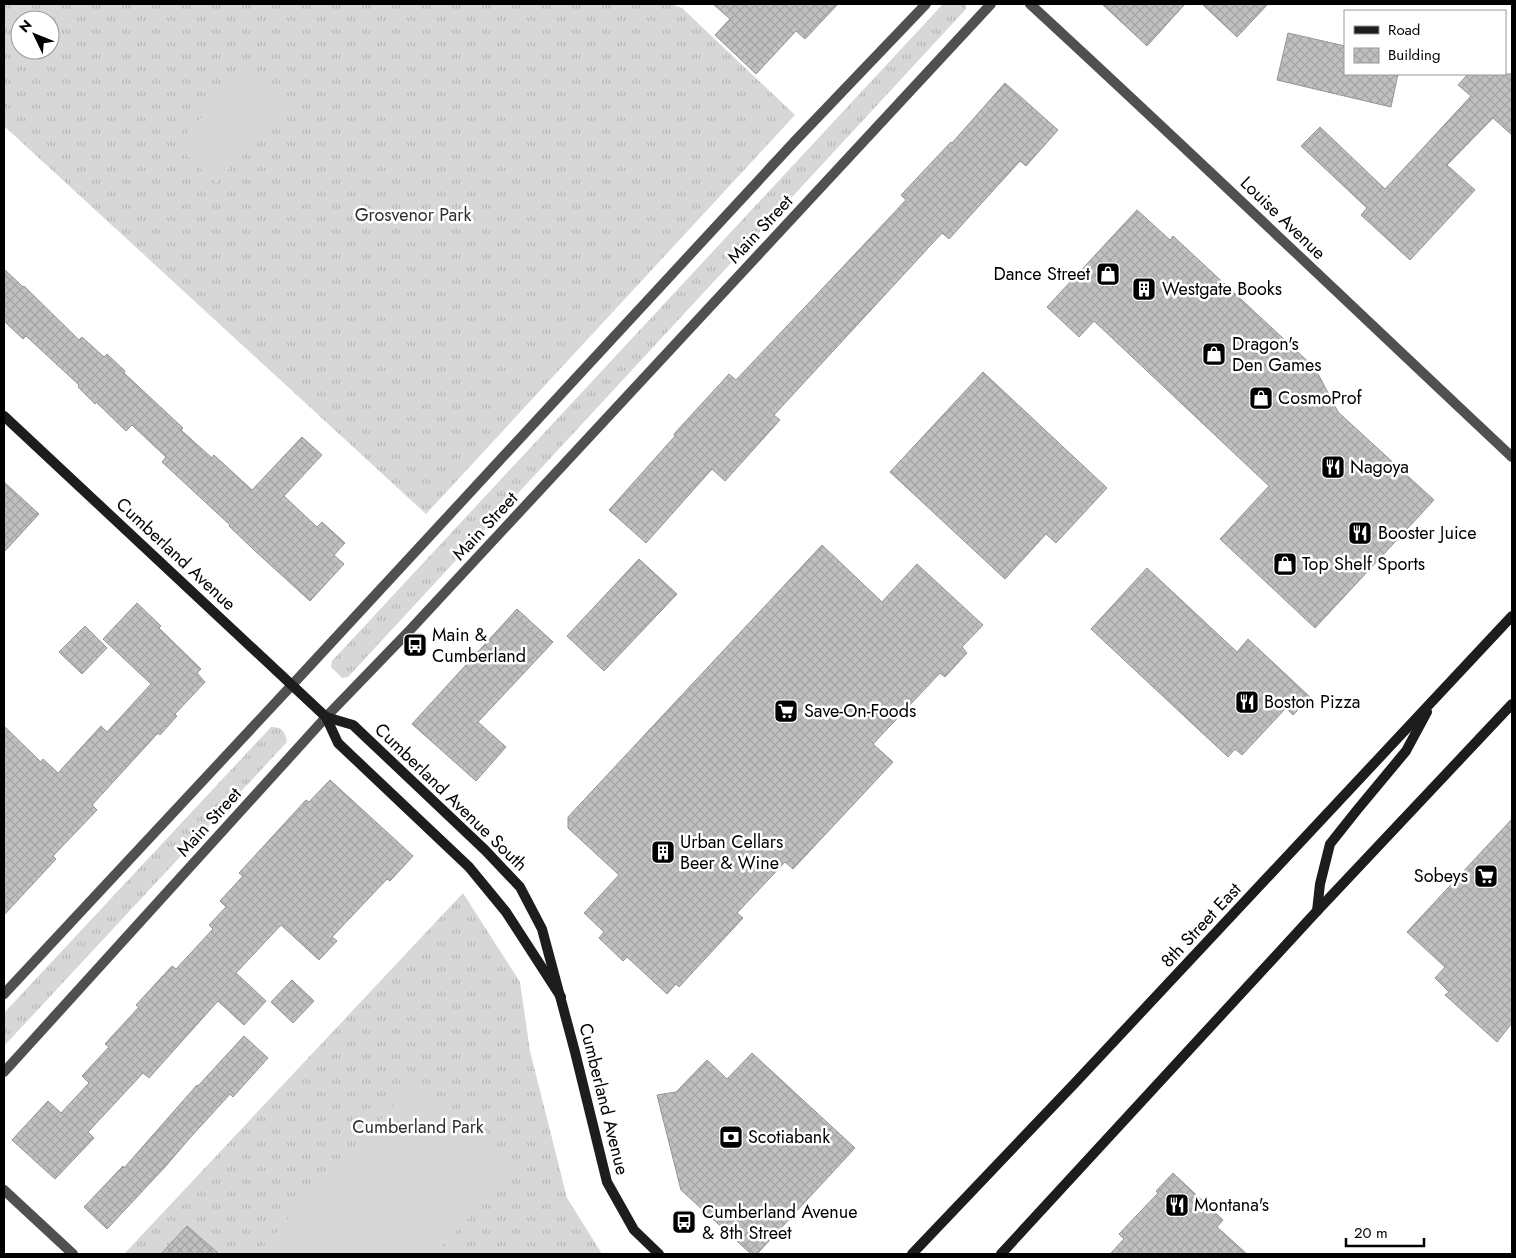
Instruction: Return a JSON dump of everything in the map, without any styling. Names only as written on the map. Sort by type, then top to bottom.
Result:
[{"type":"main road","name":"Cumberland Avenue","points":[[4,416],[326,718]]},
{"type":"main road","name":"8th Street East","points":[[912,1254],[1061,1099],[1512,616]]},
{"type":"main road","points":[[1317,911],[1320,884],[1330,844],[1406,751],[1434,700]]},
{"type":"main road","points":[[1001,1254],[1317,911],[1512,704]]},
{"type":"main road","points":[[326,718],[338,743],[469,867],[506,912],[561,997]]},
{"type":"main road","name":"Cumberland Avenue South","points":[[326,718],[353,725],[485,850],[520,887],[542,929],[561,997]]},
{"type":"main road","name":"Cumberland Avenue","points":[[561,997],[607,1182],[634,1230],[659,1254]]},
{"type":"street","name":"Main Street","points":[[4,994],[775,162],[926,4]]},
{"type":"street","name":"Main Street","points":[[4,1072],[326,718],[991,4]]},
{"type":"street","name":"Louise Avenue","points":[[1030,4],[1161,125],[1512,457]]},
{"type":"street","points":[[4,1190],[73,1254]]},
{"type":"green space","name":"Grosvenor Park","points":[[4,4],[671,4],[682,8],[795,115],[426,514],[4,126]]},
{"type":"green space","points":[[943,4],[966,4],[966,9],[348,677],[342,678],[331,667],[332,661]]},
{"type":"green space","points":[[245,70],[285,107],[216,183],[176,145]]},
{"type":"green space","points":[[271,727],[282,730],[287,742],[4,1046],[4,1013]]},
{"type":"green space","name":"Cumberland Park","points":[[463,893],[520,982],[530,1051],[567,1198],[602,1254],[124,1254]]},
{"type":"green space","points":[[416,1081],[513,1171],[435,1254],[256,1254]]},
{"type":"building","points":[[713,4],[838,4],[805,39],[796,31],[756,74],[715,35],[730,19]]},
{"type":"building","points":[[1102,4],[1185,4],[1147,46]]},
{"type":"building","points":[[1202,4],[1268,4],[1237,37]]},
{"type":"building","points":[[1288,33],[1344,46],[1344,75],[1398,75],[1391,107],[1277,80]]},
{"type":"building","points":[[1512,74],[1512,135],[1493,118],[1447,165],[1475,190],[1410,260],[1361,215],[1367,208],[1301,146],[1320,127],[1385,189],[1471,96],[1458,85],[1467,75]]},
{"type":"building","points":[[1005,83],[1058,130],[1026,166],[1020,161],[949,239],[942,233],[774,415],[780,420],[725,481],[712,469],[646,543],[609,510],[675,436],[674,434],[729,374],[736,380],[906,200],[901,195],[952,143]]},
{"type":"building","points":[[1137,210],[1170,240],[1173,236],[1315,368],[1338,412],[1434,500],[1315,628],[1220,539],[1269,486],[1094,321],[1079,337],[1047,307]]},
{"type":"building","points":[[4,269],[79,340],[82,337],[104,357],[107,354],[125,371],[124,373],[183,428],[181,430],[212,458],[214,455],[252,490],[302,437],[322,455],[284,496],[317,527],[322,522],[345,543],[334,555],[344,564],[310,601],[162,462],[166,457],[132,425],[126,431],[96,402],[95,404],[78,387],[79,385],[26,336],[23,339],[4,321]]},
{"type":"building","points":[[983,372],[1107,488],[1056,543],[1046,534],[1005,579],[890,472]]},
{"type":"building","points":[[4,482],[39,514],[4,552]]},
{"type":"building","name":"Save-On-Foods","points":[[822,545],[882,602],[917,564],[983,625],[962,647],[967,653],[945,677],[940,673],[873,744],[893,762],[793,869],[785,862],[737,913],[743,918],[679,987],[676,984],[667,994],[627,957],[623,961],[599,938],[604,932],[584,913],[619,875],[568,828],[568,817]]},
{"type":"building","points":[[639,559],[677,594],[604,671],[567,636]]},
{"type":"building","points":[[1147,568],[1237,652],[1248,639],[1310,697],[1293,715],[1286,708],[1242,755],[1235,749],[1228,757],[1091,629]]},
{"type":"building","points":[[137,603],[161,626],[159,628],[201,669],[197,673],[205,682],[175,714],[177,716],[160,735],[158,733],[92,805],[97,810],[53,856],[56,859],[4,915],[4,726],[41,762],[43,759],[58,773],[101,726],[107,732],[151,684],[103,639]]},
{"type":"building","points":[[517,609],[553,642],[478,722],[506,747],[476,781],[412,724]]},
{"type":"building","points":[[85,626],[107,648],[82,674],[59,652]]},
{"type":"building","points":[[330,780],[413,856],[390,881],[387,879],[332,937],[337,941],[319,960],[281,925],[236,973],[266,1001],[244,1025],[218,1001],[149,1078],[143,1073],[88,1132],[94,1138],[55,1179],[12,1140],[48,1101],[61,1113],[89,1083],[82,1076],[109,1047],[105,1044],[139,1007],[136,1005],[172,966],[176,969],[213,929],[209,925],[226,907],[220,901],[243,876],[239,873],[306,800],[309,802]]},
{"type":"building","name":"Sobeys","points":[[1512,819],[1512,1023],[1497,1042],[1445,995],[1449,992],[1435,978],[1445,967],[1407,932]]},
{"type":"building","points":[[292,980],[314,1001],[293,1023],[271,1002]]},
{"type":"building","points":[[244,1036],[268,1058],[233,1097],[230,1094],[107,1229],[84,1207],[123,1166],[124,1168],[197,1085]]},
{"type":"building","points":[[752,1053],[855,1148],[757,1254],[751,1254],[681,1190],[657,1095],[676,1092],[707,1060],[727,1079]]},
{"type":"building","name":"Montana's","points":[[1173,1173],[1223,1220],[1217,1227],[1247,1254],[1110,1254],[1124,1239],[1119,1234],[1158,1193],[1156,1191]]},
{"type":"building","points":[[187,1226],[219,1254],[161,1254]]},
{"type":"place","name":"Dance Street","points":[[1108,274]]},
{"type":"place","name":"Westgate Books","points":[[1144,289]]},
{"type":"place","name":"Dragon's Den Games","points":[[1214,354]]},
{"type":"place","name":"CosmoProf","points":[[1261,398]]},
{"type":"place","name":"Nagoya","points":[[1333,467]]},
{"type":"place","name":"Booster Juice","points":[[1360,533]]},
{"type":"place","name":"Top Shelf Sports","points":[[1285,564]]},
{"type":"place","name":"Main & Cumberland","points":[[415,645]]},
{"type":"place","name":"Boston Pizza","points":[[1247,702]]},
{"type":"place","name":"Save-On-Foods","points":[[786,711]]},
{"type":"place","name":"Urban Cellars Beer & Wine","points":[[663,852]]},
{"type":"place","name":"Sobeys","points":[[1486,876]]},
{"type":"place","name":"Scotiabank","points":[[731,1137]]},
{"type":"place","name":"Montana's","points":[[1177,1205]]},
{"type":"place","name":"Cumberland Avenue & 8th Street","points":[[684,1222]]}]
